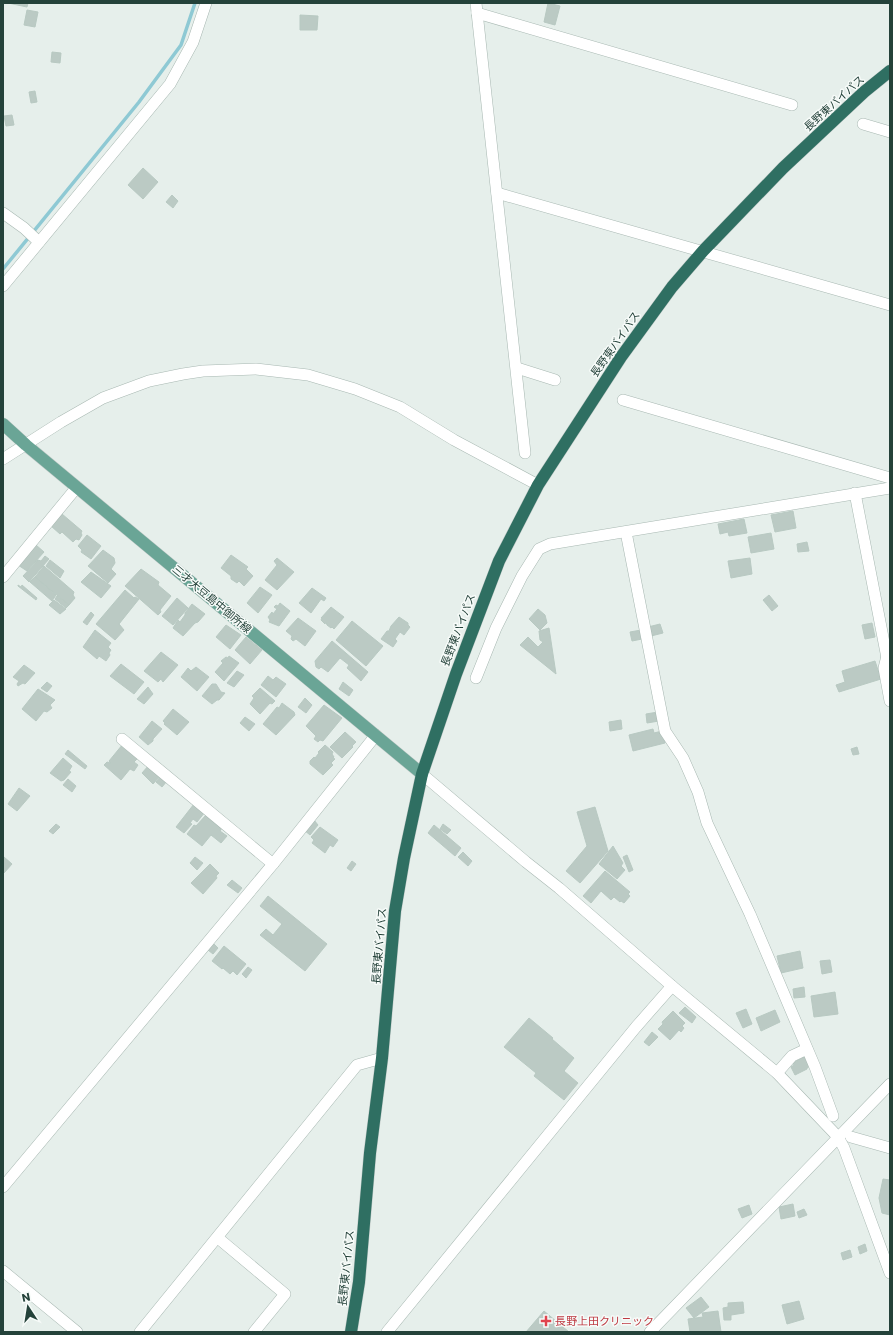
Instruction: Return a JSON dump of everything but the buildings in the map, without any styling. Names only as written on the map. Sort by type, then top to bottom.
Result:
[{"type":"highway","name":"長野東バイパス","points":[[352,1332],[359,1282],[370,1153],[382,1058],[395,911],[404,858],[422,774],[456,674],[499,561],[538,485],[620,357],[672,287],[703,251],[783,168],[864,92],[890,71]]},
{"type":"main road","name":"三才大豆島中御所線","points":[[3,424],[26,445],[422,774]]},
{"type":"street","points":[[3,286],[170,84],[193,42],[206,3]]},
{"type":"street","points":[[525,453],[517,368],[476,8],[792,105]]},
{"type":"street","points":[[863,124],[890,132]]},
{"type":"street","points":[[497,193],[890,305]]},
{"type":"street","points":[[3,213],[24,228],[39,242]]},
{"type":"street","points":[[517,368],[555,380]]},
{"type":"street","points":[[3,459],[61,422],[103,398],[149,381],[203,371],[256,369],[308,375],[355,389],[400,407],[454,440],[538,485]]},
{"type":"street","points":[[623,400],[890,478]]},
{"type":"street","points":[[3,577],[77,487]]},
{"type":"street","points":[[476,678],[496,628],[522,576],[539,549],[550,544],[890,488]]},
{"type":"street","points":[[855,494],[887,658]]},
{"type":"street","points":[[626,532],[665,731],[682,758],[698,792],[707,823],[750,914],[807,1049],[833,1116]]},
{"type":"street","points":[[890,646],[884,668],[890,700]]},
{"type":"street","points":[[3,1187],[272,864],[376,735]]},
{"type":"street","points":[[122,739],[272,864]]},
{"type":"street","points":[[422,774],[777,1073],[838,1137],[844,1148],[890,1273]]},
{"type":"street","points":[[387,1332],[636,1027],[672,986]]},
{"type":"street","points":[[777,1073],[792,1056],[807,1049]]},
{"type":"street","points":[[140,1332],[218,1238],[319,1110],[357,1065],[382,1058]]},
{"type":"street","points":[[650,1332],[890,1084]]},
{"type":"street","points":[[851,1137],[890,1148]]},
{"type":"street","points":[[218,1238],[285,1294],[254,1332]]},
{"type":"street","points":[[3,1271],[77,1332]]},
{"type":"waterway","points":[[3,269],[139,102],[181,45],[195,3]]},
{"type":"place","name":"長野上田クリニック","points":[[546,1321]]}]
